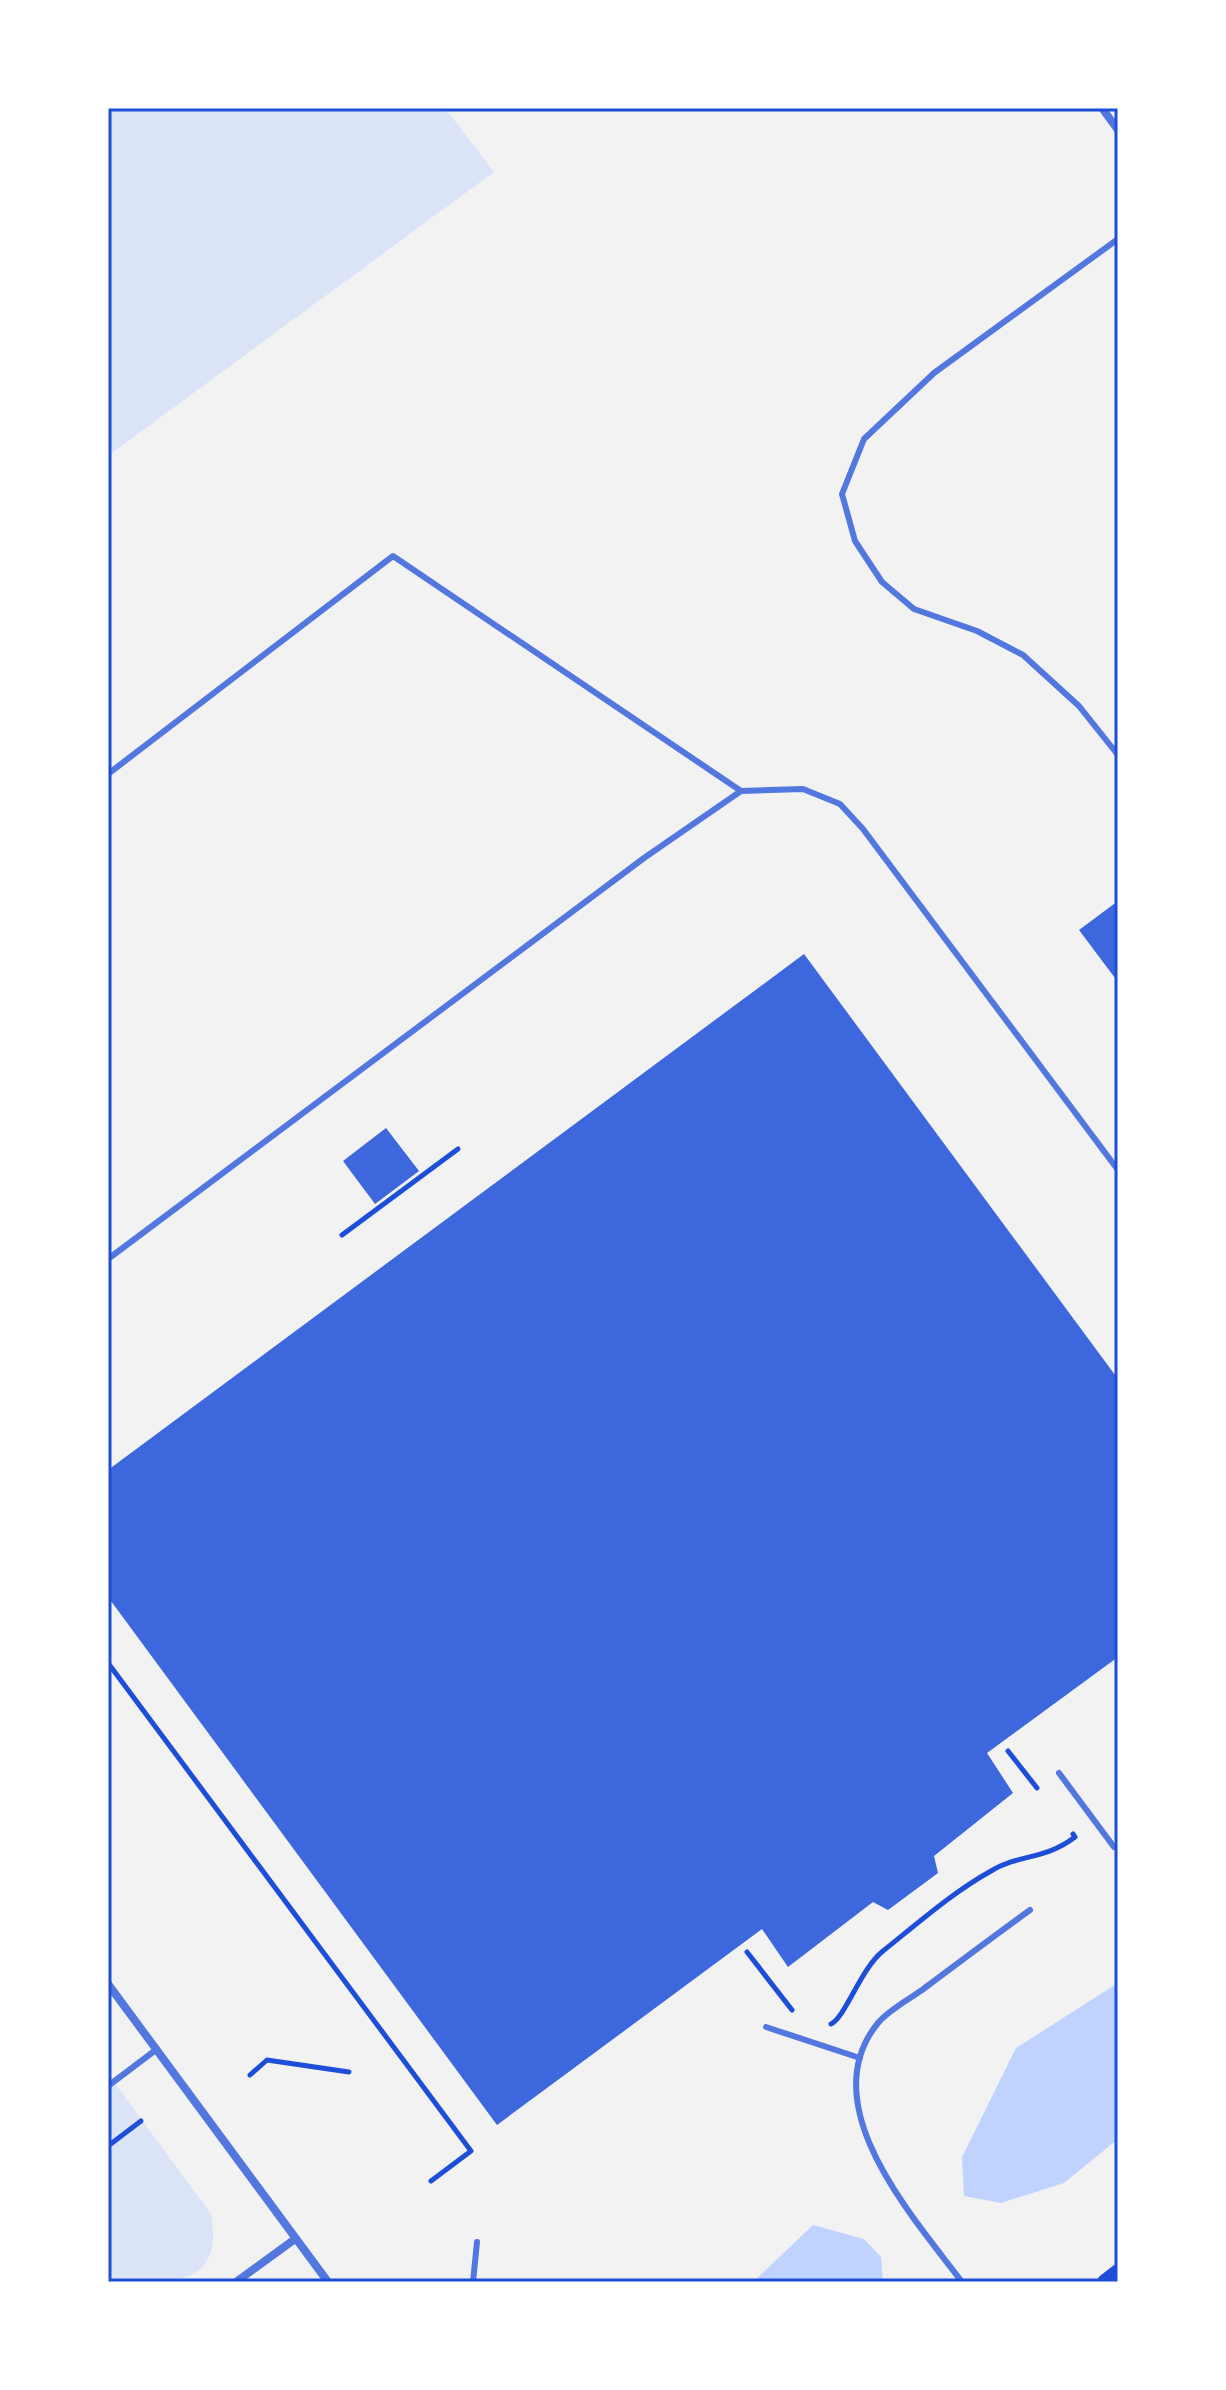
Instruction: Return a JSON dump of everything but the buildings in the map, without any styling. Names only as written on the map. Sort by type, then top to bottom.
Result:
[{"type":"main road","points":[[1105,2282],[1118,2272]]},
{"type":"street","points":[[1102,108],[1118,130]]},
{"type":"street","points":[[108,1984],[328,2282]]},
{"type":"street","points":[[236,2282],[295,2239]]},
{"type":"lane","points":[[1118,239],[934,373],[864,439],[842,494],[855,541],[882,582],[914,609],[977,631],[1023,655],[1079,706],[1118,755]]},
{"type":"lane","points":[[108,774],[393,556],[741,791]]},
{"type":"lane","points":[[108,1259],[644,858],[741,791],[803,789],[840,804],[863,829],[1118,1170]]},
{"type":"lane","points":[[1059,1773],[1114,1847]]},
{"type":"lane","points":[[962,2282],[884,2176],[867,2141],[860,2110],[860,2058],[879,2021],[1030,1910]]},
{"type":"lane","points":[[766,2027],[860,2058]]},
{"type":"lane","points":[[108,2086],[157,2049]]},
{"type":"lane","points":[[473,2282],[477,2242]]},
{"type":"path","points":[[342,1235],[458,1149]]},
{"type":"path","points":[[108,1663],[471,2151],[431,2181]]},
{"type":"path","points":[[1008,1751],[1046,1800]]},
{"type":"path","points":[[822,2023],[833,2024],[840,2018],[856,1984],[879,1954],[994,1869],[1036,1858],[1061,1847],[1075,1837],[1065,1824]]},
{"type":"path","points":[[747,1952],[795,2013]]},
{"type":"path","points":[[250,2075],[267,2060],[349,2072]]},
{"type":"path","points":[[108,2146],[141,2121]]},
{"type":"shaded area","points":[[108,108],[445,108],[494,172],[108,456]]},
{"type":"shaded area","points":[[108,2074],[211,2214],[213,2239],[209,2258],[199,2270],[185,2277],[168,2281],[108,2282]]},
{"type":"water","points":[[1118,1983],[1118,2139],[1064,2183],[1001,2203],[964,2196],[962,2157],[1016,2048]]},
{"type":"water","points":[[813,2225],[864,2239],[881,2257],[883,2282],[753,2282]]}]
